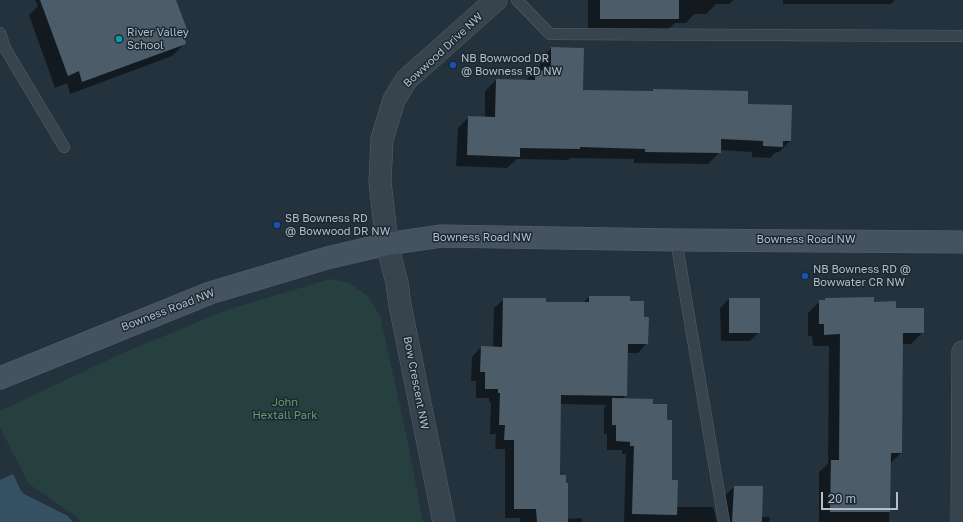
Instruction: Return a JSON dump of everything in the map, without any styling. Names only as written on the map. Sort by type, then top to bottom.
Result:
[{"type":"street","name":"Bowwood Drive NW","points":[[387,244],[380,182],[382,139],[394,100],[406,80],[496,0]]},
{"type":"street","name":"Bowness Road NW","points":[[0,378],[210,294],[327,258],[387,244],[441,236],[676,240],[963,242]]},
{"type":"street","name":"Bow Crescent NW","points":[[387,244],[397,283],[444,522]]},
{"type":"street","points":[[962,522],[963,352]]},
{"type":"lane","points":[[516,0],[550,34],[963,36]]},
{"type":"lane","points":[[0,33],[5,48],[64,147]]},
{"type":"lane","points":[[676,240],[724,522]]},
{"type":"green space","name":"John Hextall Park","points":[[330,279],[349,283],[368,296],[380,316],[408,443],[423,522],[80,522],[78,518],[29,484],[0,428],[0,411],[125,352],[227,310]]},
{"type":"water","points":[[0,445],[20,489],[24,494],[68,516],[73,522],[0,522]]},
{"type":"pier","points":[[0,443],[15,473],[0,480]]},
{"type":"building","name":"River Valley School","points":[[40,0],[176,0],[188,32],[184,34],[186,44],[82,82],[79,71],[68,76]]},
{"type":"building","points":[[600,0],[679,0],[679,19],[600,19]]},
{"type":"building","points":[[551,47],[584,48],[583,90],[653,91],[653,89],[748,91],[748,104],[792,105],[791,141],[783,141],[783,147],[763,146],[763,141],[721,139],[721,153],[645,152],[645,149],[580,147],[580,149],[520,148],[520,157],[467,155],[468,116],[495,117],[496,79],[535,80],[535,70],[551,71]]},
{"type":"building","points":[[589,296],[630,296],[630,301],[644,301],[644,317],[649,317],[648,344],[628,344],[627,396],[561,395],[560,475],[566,475],[566,483],[568,483],[568,522],[537,522],[536,509],[514,509],[514,440],[504,440],[505,425],[499,425],[500,393],[498,393],[498,389],[485,389],[485,372],[480,372],[481,346],[502,347],[503,298],[546,298],[546,302],[589,302]]},
{"type":"building","points":[[874,297],[874,302],[896,301],[896,308],[924,308],[924,333],[903,333],[902,453],[891,453],[890,512],[830,512],[831,460],[839,460],[840,334],[824,335],[824,324],[819,324],[819,300],[825,300],[825,298]]},
{"type":"building","points":[[729,298],[760,298],[760,333],[729,333]]},
{"type":"building","points":[[612,398],[653,399],[653,404],[667,404],[667,420],[672,420],[672,480],[678,480],[677,515],[632,514],[634,446],[630,446],[630,442],[616,441],[616,425],[612,425]]},
{"type":"building","points":[[734,486],[763,486],[762,522],[732,522]]},
{"type":"place","name":"River Valley School","points":[[119,39]]},
{"type":"place","name":"NB Bowwood DR @ Bowness RD NW","points":[[453,65]]},
{"type":"place","name":"SB Bowness RD @ Bowwood DR NW","points":[[277,225]]},
{"type":"place","name":"NB Bowness RD @ Bowwater CR NW","points":[[805,276]]}]
